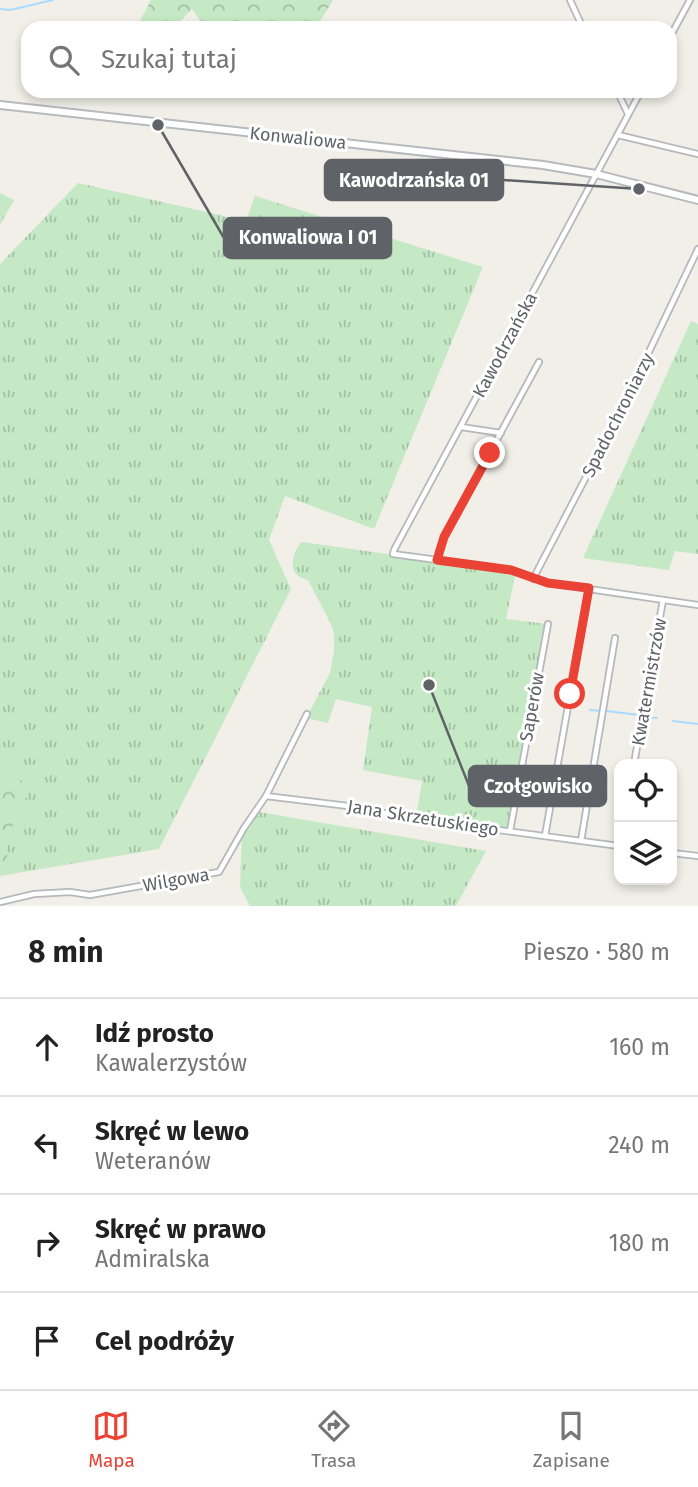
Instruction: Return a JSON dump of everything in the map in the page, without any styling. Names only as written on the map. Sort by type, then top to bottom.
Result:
[{"type":"street","points":[[570,0],[580,21]]},
{"type":"street","points":[[677,24],[690,0]]},
{"type":"street","points":[[620,98],[628,115]]},
{"type":"street","name":"Kawodrzańska","points":[[437,560],[393,554],[637,98]]},
{"type":"street","name":"Konwaliowa","points":[[0,105],[543,165],[596,174],[698,200]]},
{"type":"street","points":[[618,135],[698,155]]},
{"type":"street","name":"Spadochroniarzy","points":[[533,579],[625,402],[698,249]]},
{"type":"street","points":[[539,362],[444,537],[437,560],[511,570],[533,579],[698,605]]},
{"type":"street","points":[[461,427],[501,433]]},
{"type":"street","points":[[545,836],[589,588]]},
{"type":"street","name":"Kwatermistrzów","points":[[635,759],[663,600]]},
{"type":"street","name":"Saperów","points":[[510,831],[548,624]]},
{"type":"street","points":[[581,841],[615,638]]},
{"type":"street","points":[[266,796],[307,715]]},
{"type":"street","name":"Jana Skrzetuskiego","points":[[266,796],[614,845]]},
{"type":"street","name":"Wilgowa","points":[[0,902],[34,894],[70,892],[90,895],[219,872],[266,796]]},
{"type":"street","points":[[677,854],[698,856]]},
{"type":"green space","points":[[151,0],[333,0],[320,21],[200,21],[192,9],[181,21],[140,21]]},
{"type":"green space","points":[[78,183],[246,221],[255,196],[483,267],[374,529],[285,496],[269,540],[291,589],[159,849],[0,876],[0,264]]},
{"type":"green space","points":[[0,193],[14,200],[0,225]]},
{"type":"green space","points":[[691,321],[698,324],[698,554],[675,551],[669,570],[583,558]]},
{"type":"green space","points":[[302,542],[516,572],[506,619],[548,624],[510,831],[416,819],[422,781],[363,770],[372,707],[336,699],[328,723],[306,718],[330,673],[334,634],[308,580],[294,572],[294,558]]},
{"type":"green space","points":[[1,767],[31,787],[7,838],[8,855],[0,870]]},
{"type":"green space","points":[[256,811],[486,851],[456,906],[250,906],[240,887],[242,834]]},
{"type":"waterway","points":[[0,9],[10,10],[53,0]]},
{"type":"waterway","points":[[590,710],[600,711]]},
{"type":"waterway","points":[[607,711],[639,715]]},
{"type":"waterway","points":[[646,717],[657,718]]},
{"type":"waterway","points":[[673,721],[698,724]]},
{"type":"place","name":"Konwaliowa I 01","points":[[158,125]]},
{"type":"place","name":"Kawodrzańska 01","points":[[639,189]]},
{"type":"place","name":"Czołgowisko","points":[[429,685]]},
{"type":"route","points":[[490,453],[444,537],[437,560],[511,570],[548,583],[589,588],[570,694]]}]
